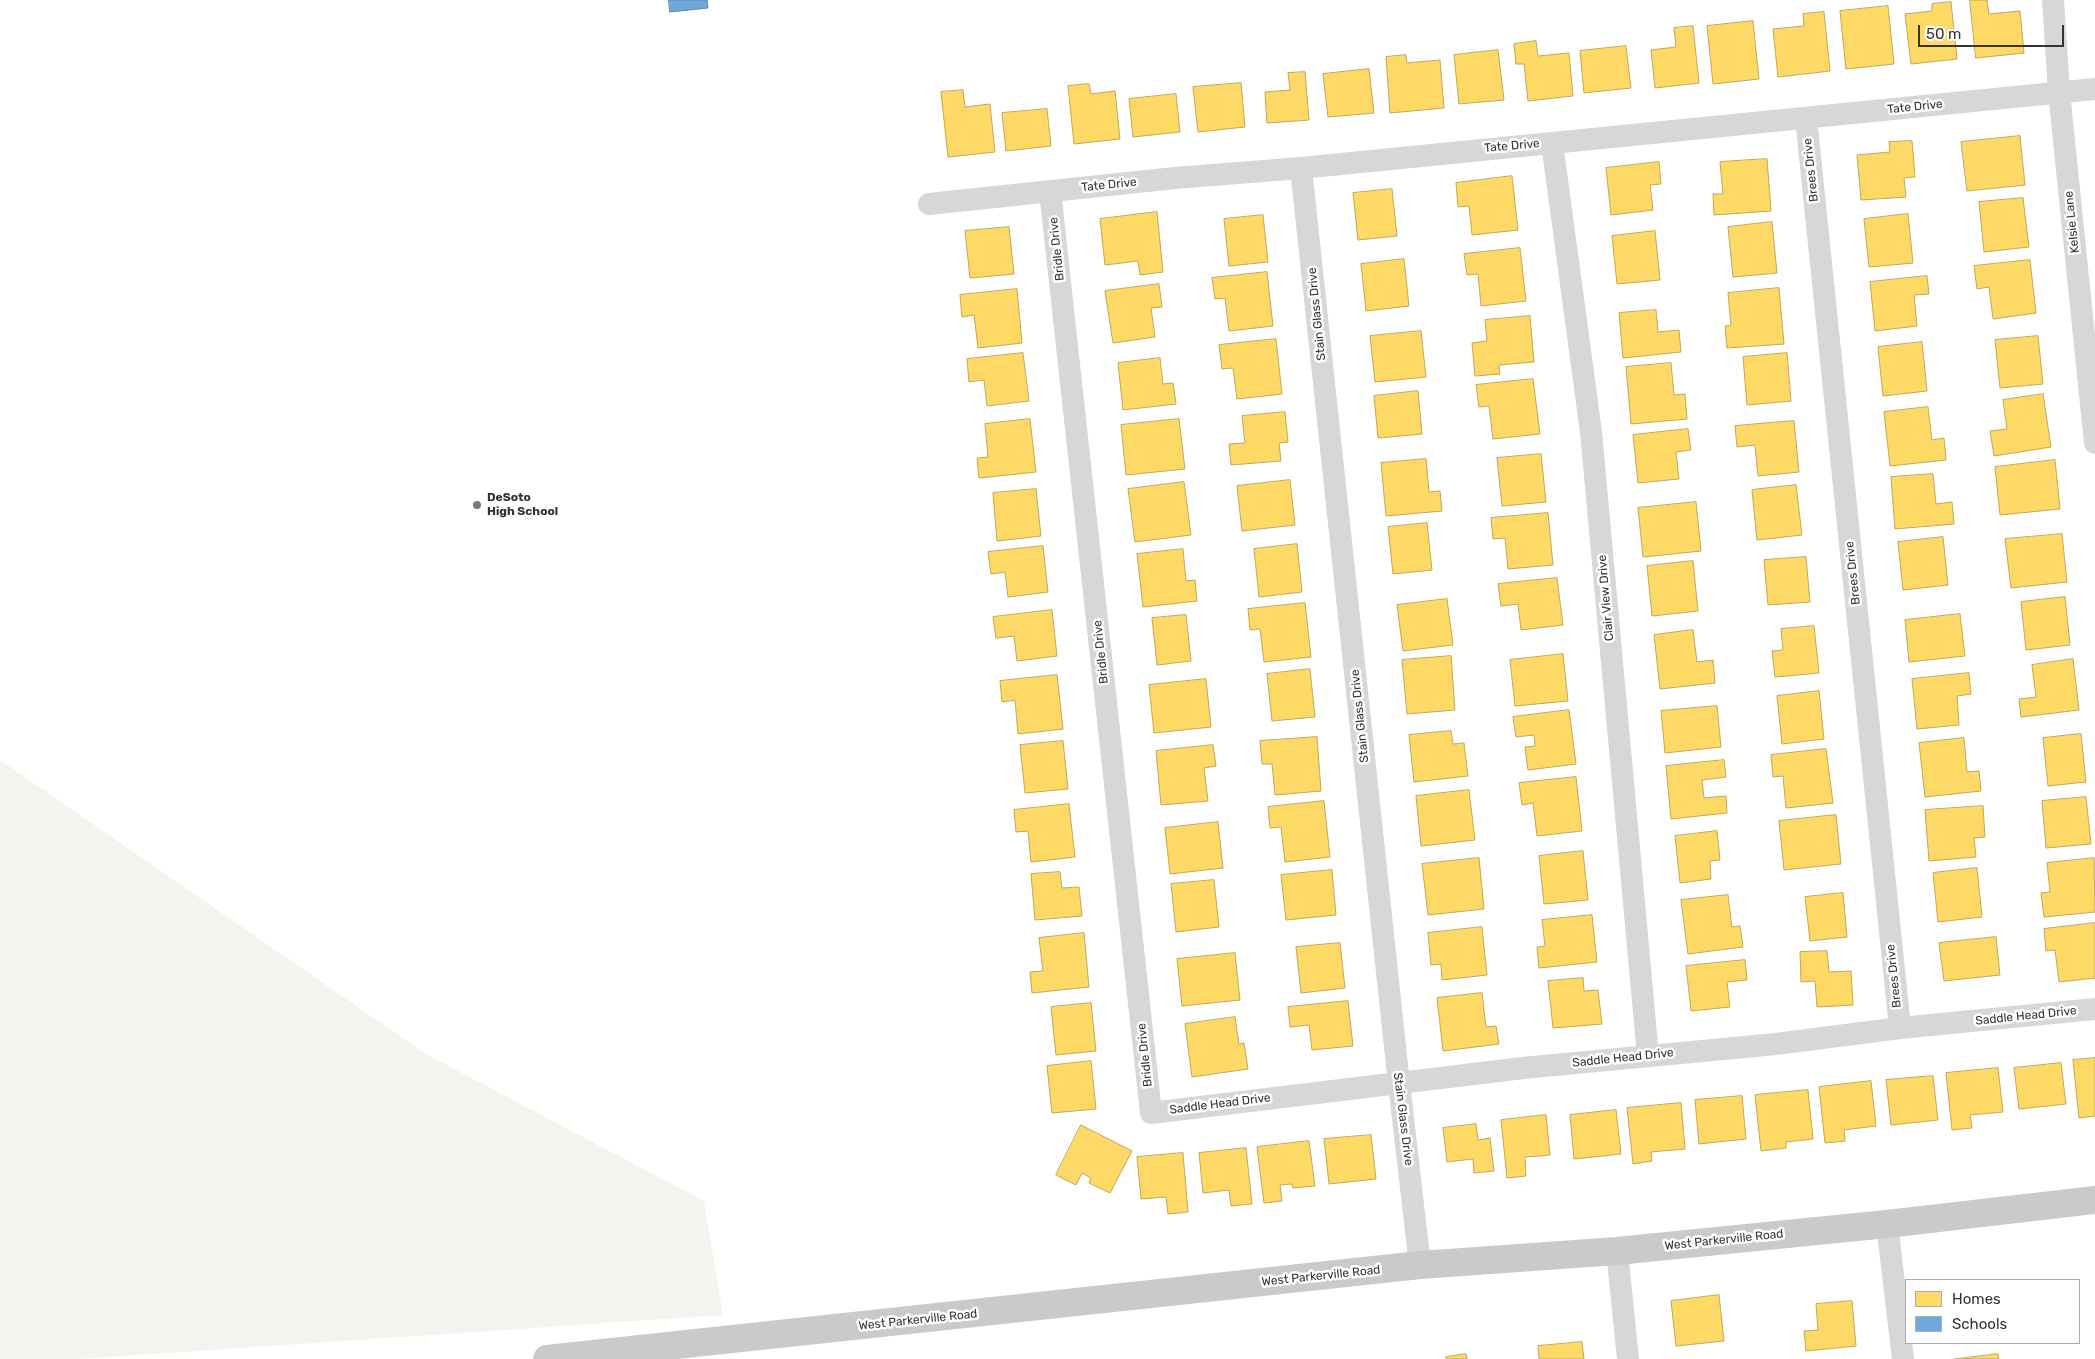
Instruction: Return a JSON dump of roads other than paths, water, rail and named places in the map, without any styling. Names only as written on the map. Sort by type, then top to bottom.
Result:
[{"type":"main road","name":"West Parkerville Road","points":[[547,1359],[1420,1265],[1617,1251],[1887,1224],[2095,1200]]},
{"type":"street","name":"Kelsie Lane","points":[[2053,0],[2059,92],[2095,443]]},
{"type":"street","name":"Tate Drive","points":[[929,204],[2095,89]]},
{"type":"street","name":"Brees Drive","points":[[1806,118],[1900,1028]]},
{"type":"street","name":"Clair View Drive","points":[[1552,142],[1591,432],[1648,1056]]},
{"type":"street","name":"Stain Glass Drive","points":[[1301,168],[1420,1265]]},
{"type":"street","name":"Bridle Drive","points":[[1050,191],[1151,1112]]},
{"type":"street","name":"Saddle Head Drive","points":[[1151,1112],[1648,1056],[1776,1044],[1900,1028],[2095,1009]]},
{"type":"street","points":[[1887,1224],[1903,1359]]},
{"type":"street","points":[[1617,1251],[1628,1359]]},
{"type":"place","name":"DeSoto High School","points":[[477,505]]}]
